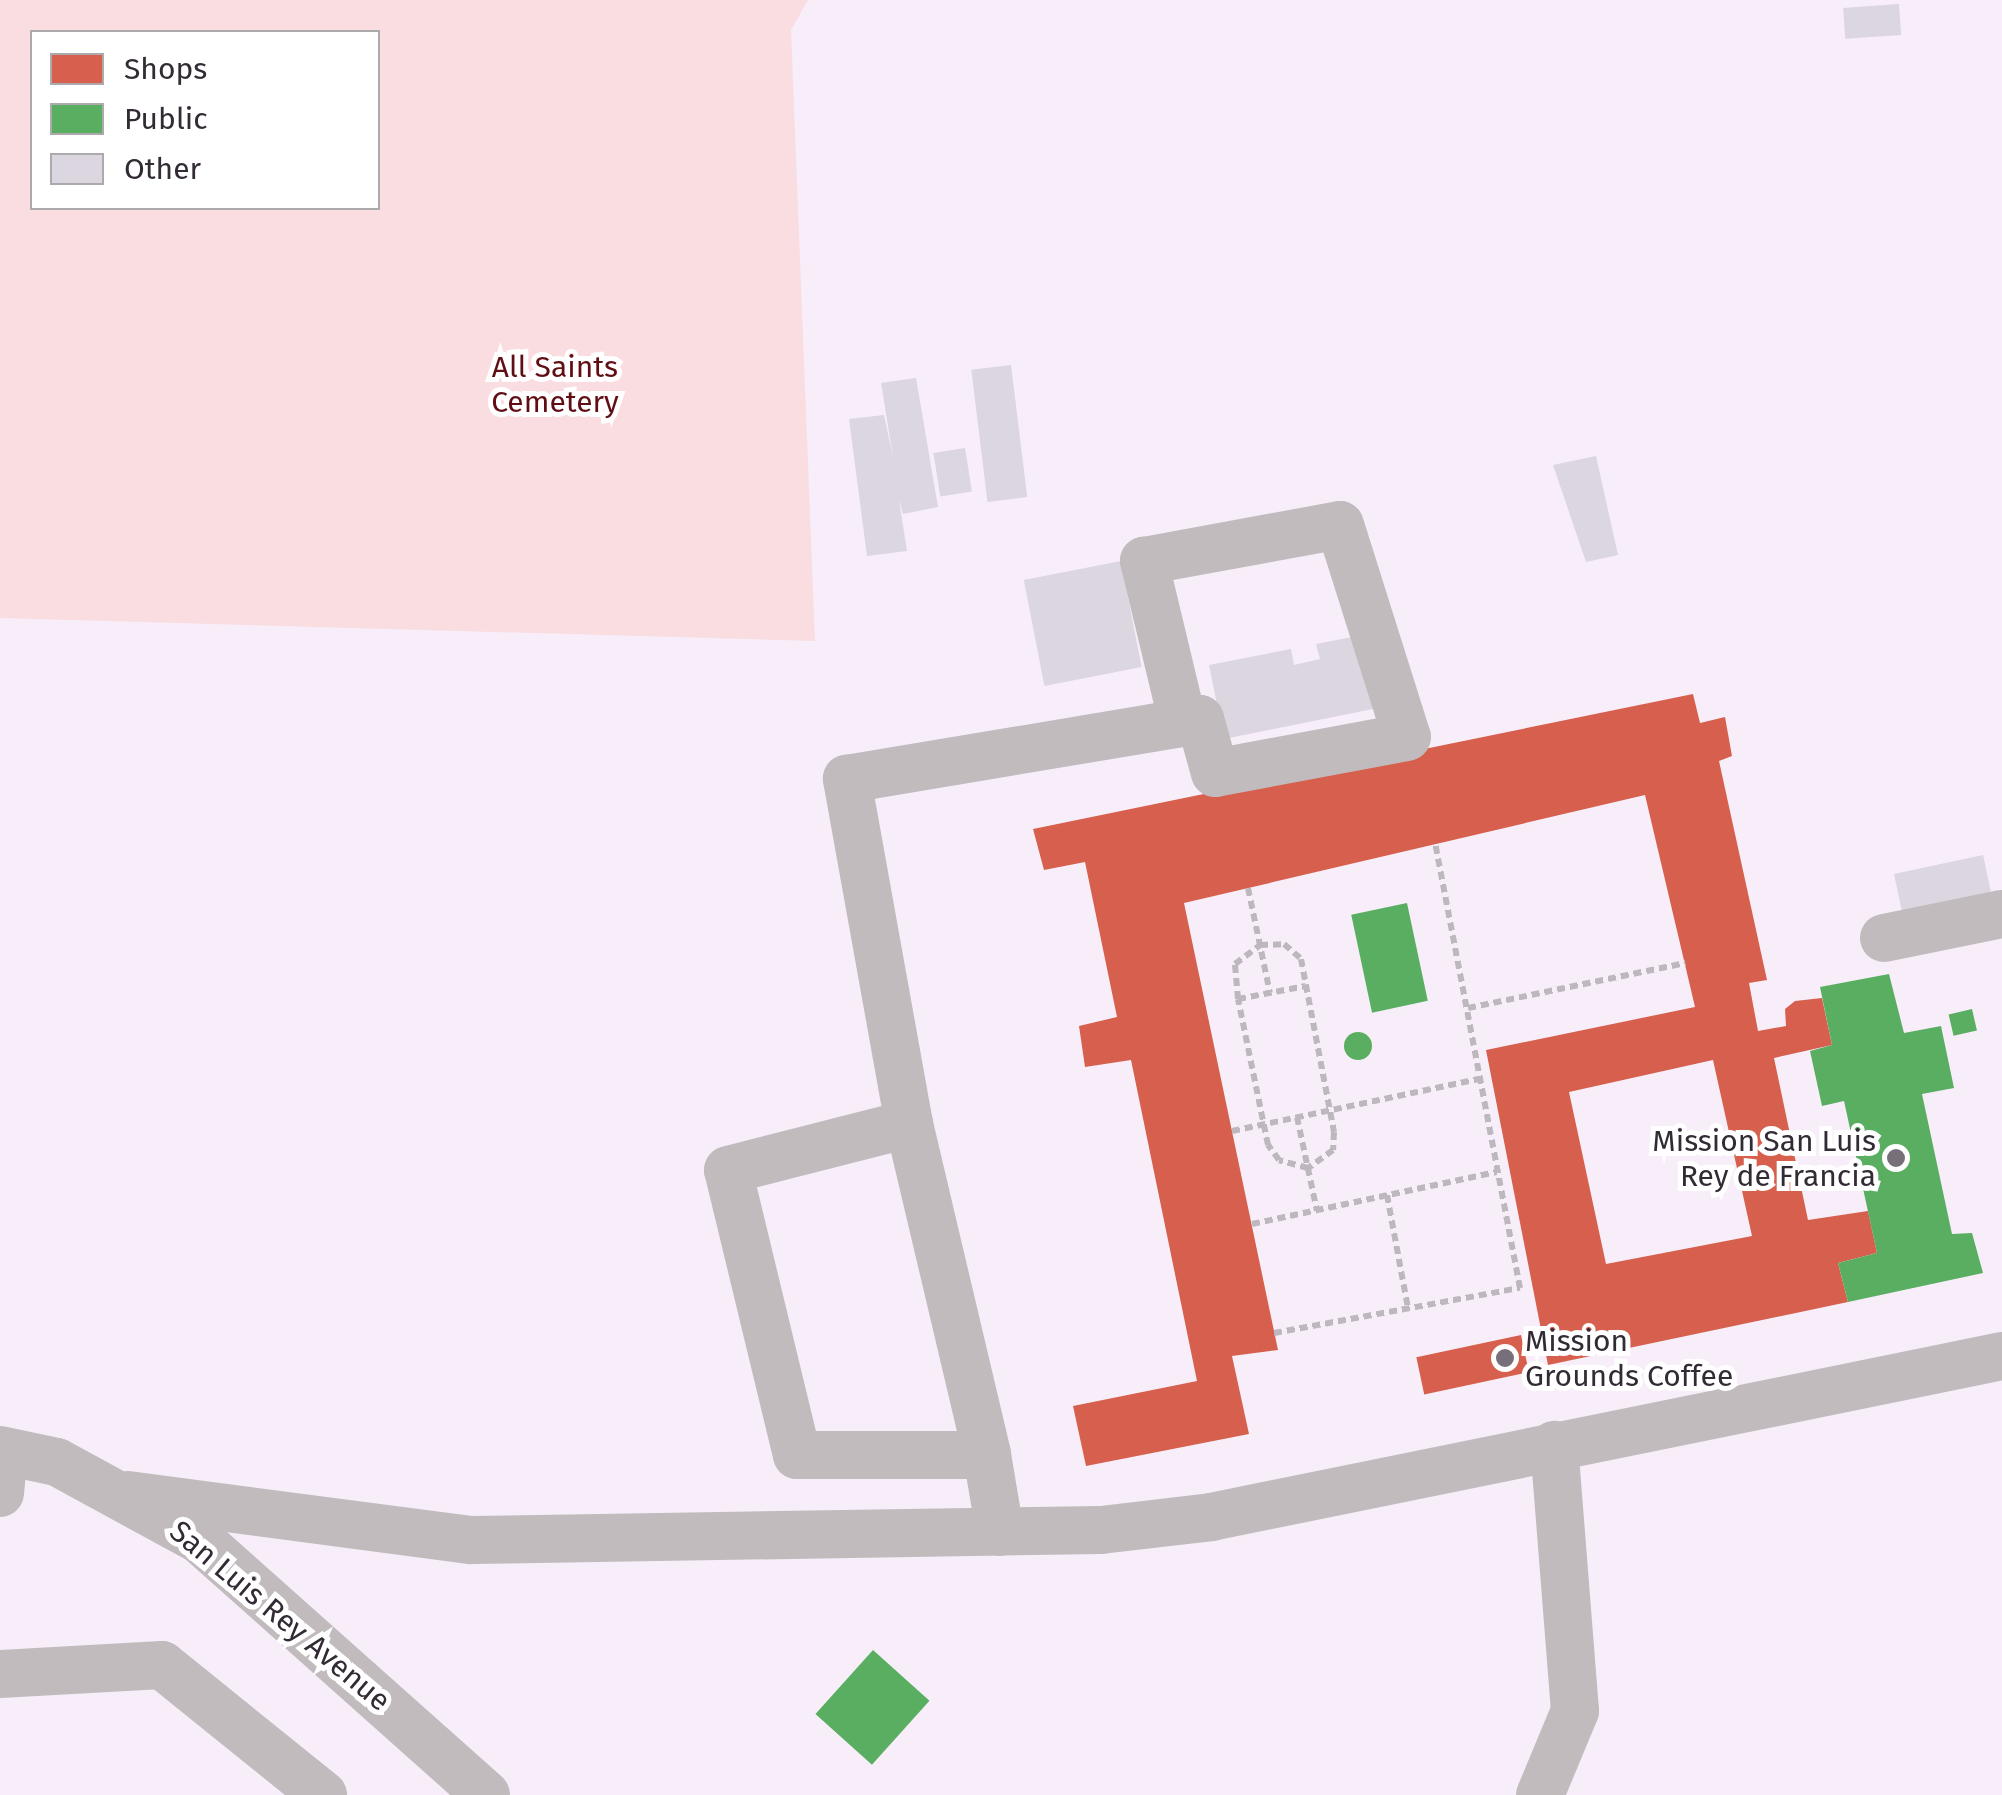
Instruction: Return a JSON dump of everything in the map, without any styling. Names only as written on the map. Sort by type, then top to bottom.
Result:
[{"type":"street","points":[[1000,1532],[987,1455],[909,1124],[847,779],[1183,723],[1200,719],[1216,774],[1407,737],[1340,525],[1144,561],[1183,723]]},
{"type":"street","points":[[1884,938],[2002,914]]},
{"type":"street","points":[[909,1124],[728,1170],[797,1455],[987,1455]]},
{"type":"street","points":[[128,1495],[471,1540],[1000,1532],[1211,1517],[1554,1444],[2002,1356]]},
{"type":"street","points":[[1540,1795],[1575,1711],[1554,1444]]},
{"type":"street","name":"San Luis Rey Avenue","points":[[1,1465],[57,1462],[128,1495],[200,1540],[486,1795]]},
{"type":"street","points":[[0,1674],[162,1666],[322,1795]]},
{"type":"path","points":[[1274,1333],[1520,1288],[1435,844]]},
{"type":"path","points":[[1248,888],[1270,993]]},
{"type":"path","points":[[1260,946],[1292,949],[1306,986],[1331,1110],[1333,1150],[1308,1168],[1279,1160],[1266,1124],[1238,999],[1235,964],[1260,946]]},
{"type":"path","points":[[1468,1008],[1685,963]]},
{"type":"path","points":[[1238,999],[1306,986]]},
{"type":"path","points":[[1232,1131],[1479,1079]]},
{"type":"path","points":[[1297,1117],[1318,1210]]},
{"type":"path","points":[[1252,1224],[1497,1172]]},
{"type":"path","points":[[1387,1195],[1408,1308]]},
{"type":"green space","name":"All Saints Cemetery","points":[[0,0],[808,0],[791,30],[815,641],[0,618]]},
{"type":"building: Shops","points":[[1693,694],[1700,723],[1725,717],[1732,756],[1719,761],[1767,980],[1749,983],[1758,1031],[1786,1026],[1785,1009],[1795,1001],[1822,998],[1832,1045],[1774,1058],[1808,1220],[1868,1211],[1877,1253],[1838,1263],[1848,1302],[1548,1365],[1486,1050],[1695,1007],[1645,795],[1184,903],[1278,1350],[1232,1356],[1249,1434],[1086,1466],[1073,1406],[1197,1381],[1131,1060],[1085,1067],[1079,1026],[1117,1017],[1085,862],[1044,870],[1033,829]],"holes":[[[1713,1060],[1752,1236],[1606,1264],[1569,1092]]]},
{"type":"building: Shops","points":[[1521,1335],[1529,1372],[1424,1394],[1416,1357]]},
{"type":"building: Public","points":[[1407,903],[1428,1001],[1372,1013],[1351,915]]},
{"type":"building: Public","name":"Mission San Luis Rey de Francia","points":[[1889,974],[1904,1033],[1941,1026],[1954,1088],[1922,1094],[1952,1234],[1972,1233],[1983,1273],[1848,1302],[1838,1263],[1877,1253],[1844,1101],[1822,1106],[1810,1051],[1832,1045],[1820,987]]},
{"type":"building: Public","points":[[1972,1009],[1977,1030],[1954,1036],[1949,1014]]},
{"type":"building: Public","points":[[1358,1032],[1368,1036],[1372,1046],[1368,1056],[1358,1060],[1348,1056],[1344,1046],[1348,1036]]},
{"type":"building: Public","points":[[873,1650],[929,1701],[872,1765],[815,1714]]},
{"type":"building: Other","points":[[1899,4],[1901,35],[1845,39],[1843,8]]},
{"type":"building: Other","points":[[1011,365],[1027,497],[988,502],[971,370]]},
{"type":"building: Other","points":[[916,378],[938,507],[903,514],[899,500],[907,551],[867,556],[849,419],[884,415],[893,457],[881,383]]},
{"type":"building: Other","points":[[965,448],[972,491],[940,496],[933,453]]},
{"type":"building: Other","points":[[1596,456],[1618,555],[1586,562],[1553,465]]},
{"type":"building: Other","points":[[1121,561],[1142,667],[1044,686],[1024,580]]},
{"type":"building: Other","points":[[1368,634],[1383,707],[1224,739],[1209,665],[1291,649],[1294,665],[1320,659],[1316,644]]},
{"type":"building: Other","points":[[1983,855],[1992,897],[1903,916],[1894,874]]},
{"type":"place","name":"Mission San Luis Rey de Francia","points":[[1896,1158]]},
{"type":"place","name":"Mission Grounds Coffee","points":[[1505,1358]]}]
